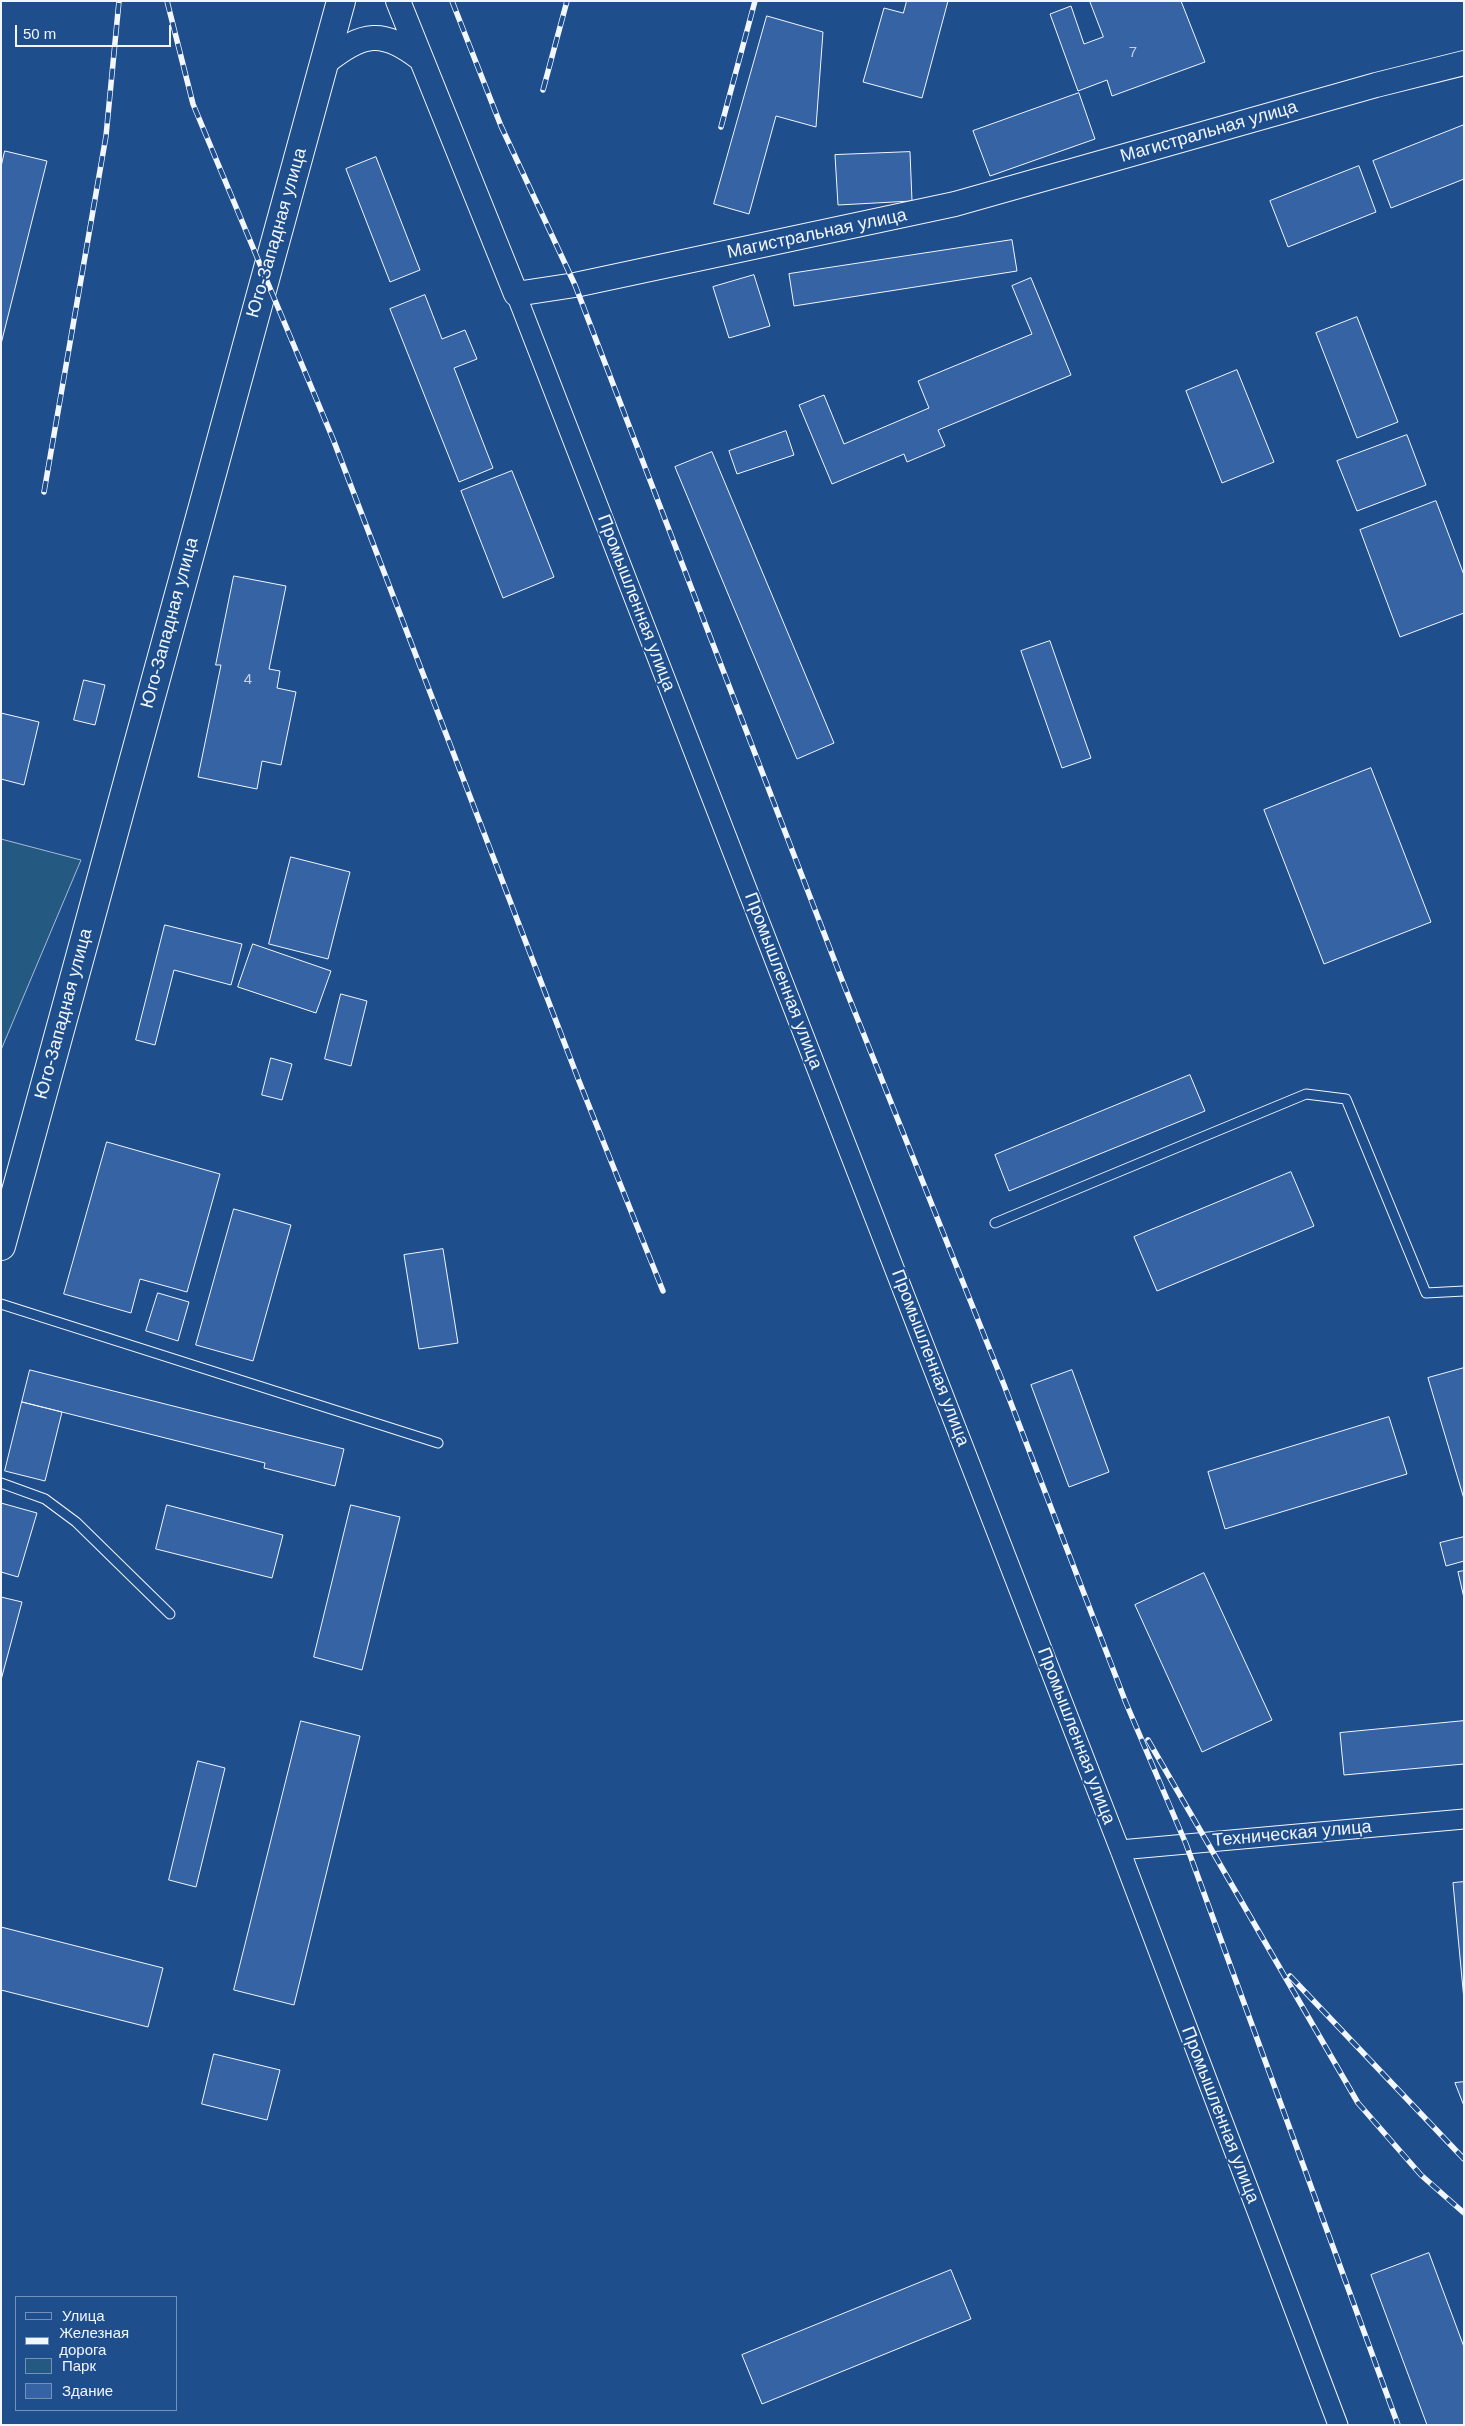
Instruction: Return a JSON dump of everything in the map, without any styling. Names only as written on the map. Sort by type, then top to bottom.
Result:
[{"type":"main road","name":"Юго-Западная улица","points":[[1,1246],[264,276],[326,62],[341,1]]},
{"type":"street","points":[[398,1],[516,294]]},
{"type":"street","points":[[326,62],[343,48],[363,38],[384,37],[404,46],[421,60]]},
{"type":"street","name":"Магистральная улица","points":[[516,294],[575,285],[955,204],[1376,85],[1464,63]]},
{"type":"street","name":"Промышленная улица","points":[[516,294],[1120,1850],[1338,2425]]},
{"type":"street","name":"Техническая улица","points":[[1120,1850],[1464,1819]]},
{"type":"lane","points":[[995,1223],[1306,1094],[1346,1099],[1426,1293],[1464,1291]]},
{"type":"lane","points":[[1,1304],[438,1443]]},
{"type":"lane","points":[[1,1483],[45,1499],[76,1522],[170,1614]]},
{"type":"green space","points":[[1,839],[81,860],[1,1050]]},
{"type":"building","points":[[907,1],[948,1],[922,98],[863,82],[884,8],[903,13]]},
{"type":"building","points":[[1090,1],[1181,1],[1205,62],[1112,96],[1107,80],[1078,91],[1050,14],[1071,6],[1084,44],[1103,37]]},
{"type":"building","points":[[767,16],[823,32],[816,127],[776,116],[749,214],[714,204]]},
{"type":"building","points":[[1079,93],[1095,139],[990,176],[973,131]]},
{"type":"building","points":[[1464,125],[1464,179],[1391,208],[1373,161]]},
{"type":"building","points":[[5,151],[47,161],[1,344],[1,167]]},
{"type":"building","points":[[910,152],[912,201],[838,205],[835,155]]},
{"type":"building","points":[[376,157],[420,270],[390,282],[346,169]]},
{"type":"building","points":[[1359,166],[1376,212],[1288,247],[1270,201]]},
{"type":"building","points":[[1012,240],[1017,271],[794,306],[789,274]]},
{"type":"building","points":[[754,275],[770,326],[729,338],[713,287]]},
{"type":"building","points":[[1031,278],[1071,375],[938,430],[945,446],[907,462],[904,454],[832,484],[799,405],[824,395],[844,444],[929,408],[918,381],[1032,334],[1012,286]]},
{"type":"building","points":[[425,295],[442,339],[465,330],[477,359],[454,368],[493,468],[459,482],[390,309]]},
{"type":"building","points":[[1357,317],[1398,422],[1357,438],[1316,333]]},
{"type":"building","points":[[1237,370],[1274,462],[1222,483],[1186,391]]},
{"type":"building","points":[[786,431],[794,455],[737,474],[729,451]]},
{"type":"building","points":[[1407,435],[1426,485],[1357,511],[1337,461]]},
{"type":"building","points":[[712,452],[834,743],[797,759],[675,467]]},
{"type":"building","points":[[512,471],[554,577],[503,598],[461,491]]},
{"type":"building","points":[[1436,501],[1464,575],[1464,613],[1400,637],[1360,530]]},
{"type":"building","points":[[234,576],[286,586],[269,669],[280,671],[277,688],[296,692],[281,765],[262,761],[257,789],[198,777],[221,665],[216,665]]},
{"type":"building","points":[[1050,641],[1091,758],[1062,768],[1021,651]]},
{"type":"building","points":[[84,680],[105,685],[95,725],[74,720]]},
{"type":"building","points":[[1,713],[39,722],[24,785],[1,779]]},
{"type":"building","points":[[1371,768],[1431,922],[1324,964],[1264,810]]},
{"type":"building","points":[[291,857],[350,872],[328,959],[269,944]]},
{"type":"building","points":[[165,925],[242,944],[231,985],[174,970],[155,1045],[136,1040]]},
{"type":"building","points":[[253,944],[331,971],[316,1013],[238,987]]},
{"type":"building","points":[[341,994],[367,1001],[351,1066],[325,1059]]},
{"type":"building","points":[[271,1058],[292,1064],[282,1100],[262,1095]]},
{"type":"building","points":[[1190,1075],[1205,1111],[1009,1191],[995,1155]]},
{"type":"building","points":[[107,1142],[220,1174],[187,1292],[140,1279],[131,1313],[64,1294]]},
{"type":"building","points":[[1291,1172],[1314,1226],[1157,1291],[1134,1237]]},
{"type":"building","points":[[234,1209],[291,1225],[253,1361],[196,1345]]},
{"type":"building","points":[[443,1249],[458,1343],[419,1349],[404,1255]]},
{"type":"building","points":[[158,1293],[189,1302],[178,1341],[146,1331]]},
{"type":"building","points":[[1464,1368],[1464,1499],[1428,1378]]},
{"type":"building","points":[[30,1370],[344,1449],[335,1486],[264,1468],[265,1463],[22,1402]]},
{"type":"building","points":[[1072,1370],[1109,1472],[1069,1487],[1031,1385]]},
{"type":"building","points":[[22,1402],[62,1412],[45,1481],[5,1471]]},
{"type":"building","points":[[1389,1417],[1407,1474],[1225,1529],[1208,1472]]},
{"type":"building","points":[[1,1503],[37,1513],[18,1577],[1,1572]]},
{"type":"building","points":[[167,1505],[283,1535],[272,1578],[156,1549]]},
{"type":"building","points":[[351,1505],[400,1517],[362,1670],[314,1657]]},
{"type":"building","points":[[1464,1537],[1464,1561],[1446,1566],[1440,1543]]},
{"type":"building","points":[[1464,1571],[1464,1598],[1458,1572]]},
{"type":"building","points":[[1204,1573],[1272,1720],[1202,1752],[1135,1605]]},
{"type":"building","points":[[1,1597],[22,1602],[1,1680]]},
{"type":"building","points":[[301,1721],[360,1736],[294,2005],[234,1990]]},
{"type":"building","points":[[1464,1721],[1464,1764],[1344,1775],[1340,1733]]},
{"type":"building","points":[[198,1761],[225,1768],[196,1887],[169,1880]]},
{"type":"building","points":[[1464,1882],[1464,2000],[1453,1883]]},
{"type":"building","points":[[1,1927],[163,1968],[148,2027],[1,1990]]},
{"type":"building","points":[[214,2054],[280,2070],[267,2120],[202,2104]]},
{"type":"building","points":[[1464,2082],[1464,2106],[1455,2083]]},
{"type":"building","points":[[1429,2253],[1464,2347],[1464,2425],[1427,2425],[1371,2275]]},
{"type":"building","points":[[951,2270],[971,2319],[762,2404],[742,2355]]},
{"type":"railway","points":[[44,492],[106,136],[119,1]]},
{"type":"railway","points":[[167,1],[193,104],[333,439],[579,1081],[663,1291]]},
{"type":"railway","points":[[452,1],[501,126],[575,285],[842,980],[1004,1385],[1126,1703],[1186,1844],[1398,2425]]},
{"type":"railway","points":[[543,90],[567,1]]},
{"type":"railway","points":[[721,127],[755,1]]},
{"type":"railway","points":[[1148,1740],[1358,2103],[1421,2175],[1464,2213]]},
{"type":"railway","points":[[1290,1976],[1464,2159]]}]
